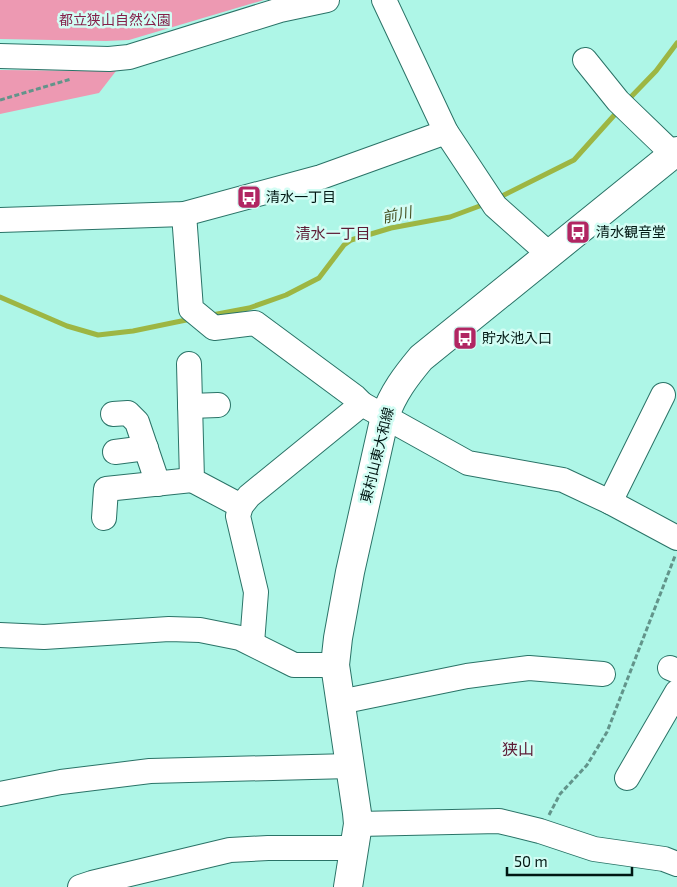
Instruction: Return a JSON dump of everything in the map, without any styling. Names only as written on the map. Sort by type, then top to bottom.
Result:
[{"type":"main road","name":"東村山東大和線","points":[[348,887],[356,836],[350,766],[335,665],[374,410],[390,401],[402,381],[421,358],[675,152]]},
{"type":"street","points":[[0,56],[109,59],[129,57],[280,10],[327,0]]},
{"type":"street","points":[[384,0],[446,132],[491,199],[550,255]]},
{"type":"street","points":[[585,60],[623,105],[675,152]]},
{"type":"street","points":[[0,220],[184,214],[321,177],[446,132]]},
{"type":"street","points":[[184,214],[200,317],[214,328],[254,323],[374,410],[468,463],[563,480],[610,502],[677,538]]},
{"type":"street","points":[[189,364],[192,480]]},
{"type":"street","points":[[610,502],[662,395]]},
{"type":"street","points":[[190,406],[218,405]]},
{"type":"street","points":[[252,643],[256,592],[238,516],[241,506],[249,496],[374,410]]},
{"type":"street","points":[[113,414],[128,413],[137,422],[158,484]]},
{"type":"street","points":[[115,452],[146,448]]},
{"type":"street","points":[[104,518],[106,489],[192,480],[241,506]]},
{"type":"street","points":[[0,635],[44,636],[170,629],[200,630],[240,638],[294,665],[335,665]]},
{"type":"street","points":[[340,702],[467,676],[529,668],[603,674]]},
{"type":"street","points":[[627,778],[677,692]]},
{"type":"street","points":[[0,794],[61,782],[150,771],[350,766]]},
{"type":"street","points":[[80,887],[230,850],[268,848],[356,836],[499,821],[540,831],[594,849],[674,856]]},
{"type":"path","points":[[0,100],[72,79]]},
{"type":"path","points":[[540,831],[560,794],[587,765],[607,732],[677,550]]},
{"type":"green space","name":"都立狭山自然公園","points":[[0,0],[264,0],[129,40],[106,41],[0,39]]},
{"type":"green space","points":[[0,70],[116,71],[99,93],[0,114]]},
{"type":"waterway","name":"前川","points":[[627,101],[656,71],[677,43]]},
{"type":"waterway","name":"前川","points":[[498,198],[574,160],[618,111]]},
{"type":"waterway","name":"前川","points":[[212,315],[249,308],[286,295],[319,278],[344,245],[351,240],[391,228],[450,217],[485,204]]},
{"type":"waterway","name":"前川","points":[[0,297],[67,326],[98,335],[133,331],[191,319]]},
{"type":"place","name":"清水一丁目","points":[[249,197]]},
{"type":"place","name":"清水観音堂","points":[[578,232]]},
{"type":"place","name":"貯水池入口","points":[[465,338]]},
{"type":"district","name":"清水一丁目","points":[[333,234]]},
{"type":"district","name":"狭山","points":[[518,749]]}]
